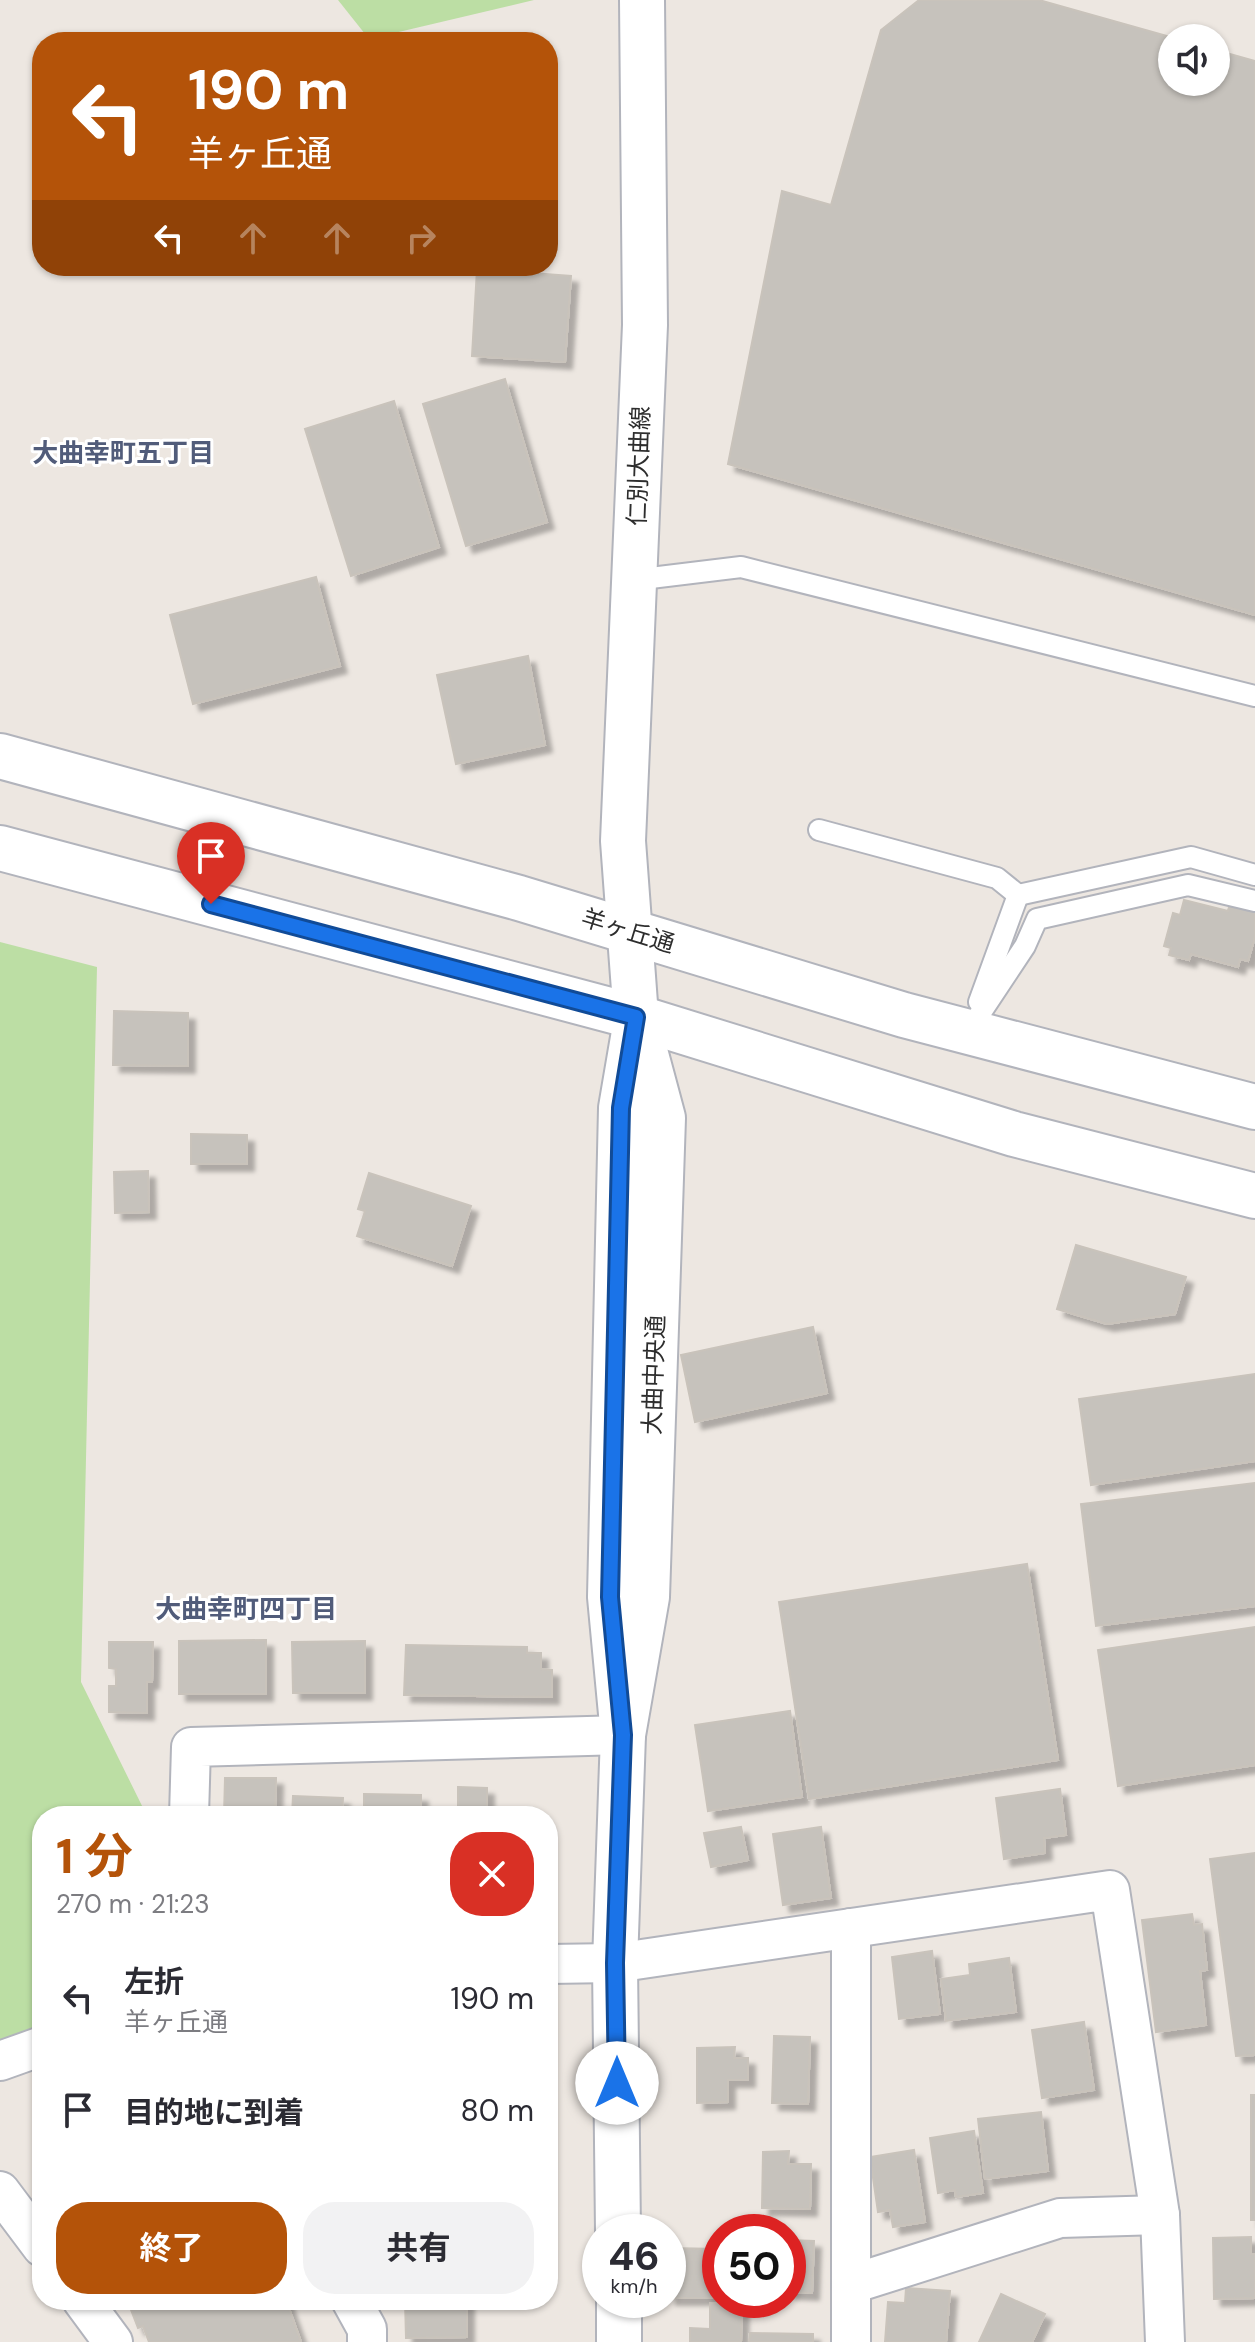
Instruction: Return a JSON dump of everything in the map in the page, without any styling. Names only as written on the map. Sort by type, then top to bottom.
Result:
[{"type":"main road","name":"仁別大曲線","points":[[630,931],[623,841],[645,325],[642,0]]},
{"type":"main road","name":"羊ヶ丘通","points":[[0,756],[630,931],[968,1032],[1255,1107]]},
{"type":"main road","points":[[0,848],[636,1017],[1014,1134],[1255,1196]]},
{"type":"main road","name":"大曲中央通","points":[[618,2214],[615,1963],[623,1735],[647,1597],[663,1118],[636,1017],[630,931]]},
{"type":"main road","points":[[619,2318],[619,2342]]},
{"type":"street","points":[[189,1806],[191,1747],[623,1735]]},
{"type":"street","points":[[558,1964],[615,1963],[1110,1890],[1160,2215],[1165,2342]]},
{"type":"street","points":[[851,1928],[851,2342]]},
{"type":"street","points":[[0,2061],[32,2050]]},
{"type":"street","points":[[0,2191],[32,2234]]},
{"type":"street","points":[[852,2284],[1060,2218],[1160,2215]]},
{"type":"street","points":[[89,2310],[113,2342]]},
{"type":"street","points":[[357,2310],[367,2329],[367,2342]]},
{"type":"lane","points":[[634,580],[741,567],[1255,696]]},
{"type":"lane","points":[[819,830],[997,878],[1018,895]]},
{"type":"lane","points":[[1018,895],[1191,857],[1255,875]]},
{"type":"lane","points":[[968,1032],[1025,946],[1037,919],[1188,885],[1255,901]]},
{"type":"lane","points":[[968,1032],[1018,895]]},
{"type":"green space","points":[[338,0],[534,0],[399,32],[363,32]]},
{"type":"green space","points":[[0,942],[97,967],[81,1682],[142,1806],[32,1806],[32,2050],[0,2061]]},
{"type":"building","points":[[919,0],[1039,0],[1158,33],[1158,96],[1230,96],[1230,54],[1255,61],[1255,615],[728,464],[782,191],[831,205],[881,30]]},
{"type":"building","points":[[477,276],[571,276],[565,362],[472,356]]},
{"type":"building","points":[[505,379],[547,522],[466,546],[423,404]]},
{"type":"building","points":[[394,401],[439,547],[351,576],[305,429]]},
{"type":"building","points":[[316,577],[340,666],[193,704],[170,615]]},
{"type":"building","points":[[528,656],[545,745],[456,764],[437,675]]},
{"type":"building","points":[[1184,900],[1228,911],[1230,903],[1255,910],[1255,937],[1248,961],[1240,959],[1238,967],[1191,954],[1189,960],[1169,955],[1171,948],[1164,946],[1173,913],[1180,915]]},
{"type":"building","points":[[114,1011],[188,1013],[188,1066],[113,1065]]},
{"type":"building","points":[[191,1134],[247,1135],[247,1164],[191,1164]]},
{"type":"building","points":[[148,1171],[149,1212],[115,1213],[114,1172]]},
{"type":"building","points":[[369,1173],[471,1206],[452,1266],[357,1236],[365,1211],[358,1209]]},
{"type":"building","points":[[1076,1245],[1186,1277],[1175,1314],[1107,1324],[1057,1309]]},
{"type":"building","points":[[813,1327],[827,1393],[695,1422],[681,1355]]},
{"type":"building","points":[[1255,1374],[1255,1461],[1091,1485],[1079,1399]]},
{"type":"building","points":[[1255,1483],[1255,1606],[1096,1626],[1081,1504]]},
{"type":"building","points":[[1027,1564],[1058,1760],[809,1799],[779,1602]]},
{"type":"building","points":[[1255,1627],[1255,1765],[1118,1786],[1098,1650]]},
{"type":"building","points":[[266,1640],[266,1694],[179,1694],[179,1641]]},
{"type":"building","points":[[365,1641],[365,1693],[293,1693],[292,1642]]},
{"type":"building","points":[[109,1642],[153,1642],[152,1682],[147,1682],[147,1713],[109,1712],[109,1686],[116,1686],[116,1669],[109,1668]]},
{"type":"building","points":[[406,1645],[527,1647],[527,1653],[541,1653],[541,1669],[552,1670],[552,1697],[404,1695]]},
{"type":"building","points":[[790,1711],[802,1797],[708,1811],[695,1725]]},
{"type":"building","points":[[225,1778],[276,1778],[275,1806],[224,1806]]},
{"type":"building","points":[[458,1787],[487,1788],[487,1806],[458,1806]]},
{"type":"building","points":[[1060,1789],[1066,1835],[1044,1838],[1045,1853],[1004,1859],[996,1798]]},
{"type":"building","points":[[364,1794],[421,1795],[421,1806],[364,1806]]},
{"type":"building","points":[[293,1796],[343,1798],[343,1806],[292,1806]]},
{"type":"building","points":[[741,1827],[748,1860],[711,1867],[704,1833]]},
{"type":"building","points":[[821,1827],[831,1898],[783,1905],[773,1834]]},
{"type":"building","points":[[1255,1853],[1255,2055],[1236,2056],[1210,1859]]},
{"type":"building","points":[[1192,1914],[1194,1925],[1202,1924],[1207,1970],[1200,1971],[1206,2025],[1156,2032],[1142,1920]]},
{"type":"building","points":[[932,1951],[940,2014],[899,2019],[892,1957]]},
{"type":"building","points":[[1009,1958],[1016,2012],[946,2021],[941,1979],[970,1975],[969,1964]]},
{"type":"building","points":[[1084,2022],[1094,2090],[1042,2098],[1032,2030]]},
{"type":"building","points":[[774,2036],[810,2037],[808,2104],[772,2103]]},
{"type":"building","points":[[735,2047],[734,2058],[748,2058],[748,2080],[728,2080],[728,2102],[697,2103],[697,2048]]},
{"type":"building","points":[[1251,2095],[1255,2095],[1255,2220],[1251,2220]]},
{"type":"building","points":[[1041,2112],[1048,2171],[985,2179],[978,2119]]},
{"type":"building","points":[[974,2131],[983,2193],[956,2197],[955,2190],[938,2193],[930,2138]]},
{"type":"building","points":[[914,2150],[925,2222],[893,2227],[890,2210],[878,2212],[870,2157]]},
{"type":"building","points":[[789,2151],[788,2164],[811,2164],[810,2209],[762,2208],[763,2152]]},
{"type":"building","points":[[1251,2237],[1251,2254],[1255,2254],[1255,2298],[1214,2299],[1213,2238]]},
{"type":"building","points":[[806,2241],[814,2241],[812,2293],[806,2293]]},
{"type":"building","points":[[686,2248],[702,2249],[702,2298],[686,2298]]},
{"type":"building","points":[[906,2288],[950,2291],[946,2342],[885,2342],[888,2302],[905,2303]]},
{"type":"building","points":[[1001,2294],[1045,2314],[1032,2342],[979,2342]]},
{"type":"building","points":[[131,2310],[290,2310],[301,2342],[149,2342],[143,2326],[138,2328]]},
{"type":"building","points":[[405,2310],[467,2310],[467,2337],[406,2338]]},
{"type":"building","points":[[710,2318],[742,2318],[741,2342],[690,2342],[690,2328],[710,2329]]},
{"type":"building","points":[[750,2333],[813,2334],[813,2342],[749,2342]]},
{"type":"district","name":"大曲幸町五丁目","points":[[123,453]]},
{"type":"district","name":"大曲幸町四丁目","points":[[246,1609]]},
{"type":"route","points":[[211,904],[636,1017],[621,1108],[610,1597],[623,1735],[615,1963],[617,2083]]}]
